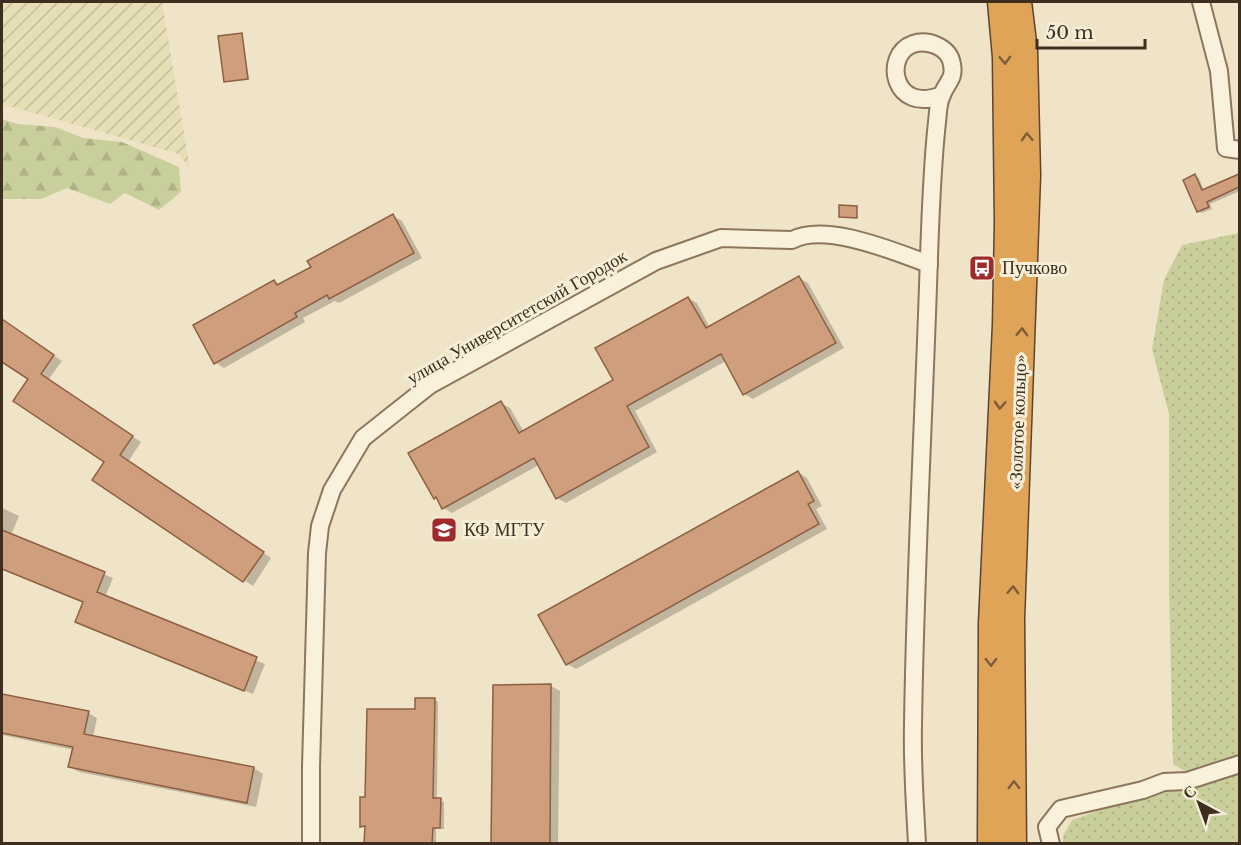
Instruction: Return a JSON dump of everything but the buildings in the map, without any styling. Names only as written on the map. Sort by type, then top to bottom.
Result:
[{"type":"highway","name":"«Золотое кольцо»","points":[[990,843],[991,623],[1005,325],[1007,223],[1005,57],[1000,2]]},
{"type":"highway","name":"«Золотое кольцо»","points":[[1014,843],[1012,620],[1028,175],[1025,51],[1019,2]]},
{"type":"street","points":[[1202,2],[1219,71],[1233,149]]},
{"type":"street","points":[[917,843],[913,728],[929,264],[937,122],[942,94],[952,81],[952,63],[944,49],[928,42],[911,45],[898,57],[895,74],[901,90],[915,99],[937,122]]},
{"type":"street","points":[[915,99],[929,100],[942,94]]},
{"type":"street","name":"улица Университетский Городок","points":[[311,843],[316,570],[320,526],[332,490],[363,438],[430,385],[656,261],[721,238],[792,240],[802,234],[831,236],[861,241],[929,264]]},
{"type":"street","points":[[1051,843],[1047,827],[1061,809],[1143,790],[1164,782],[1187,781],[1239,764]]},
{"type":"shaded area","points":[[2,2],[162,2],[190,169],[179,154],[2,104]]},
{"type":"green space","points":[[2,119],[17,124],[55,127],[83,138],[122,142],[179,167],[181,192],[159,210],[125,193],[110,204],[67,188],[41,199],[2,199]]},
{"type":"green space","points":[[1239,233],[1239,757],[1186,772],[1173,764],[1169,588],[1169,414],[1152,349],[1164,280],[1182,245]]},
{"type":"green space","points":[[1239,771],[1239,843],[1063,844],[1063,836],[1072,820],[1170,785]]},
{"type":"place","name":"Пучково","points":[[982,268]]},
{"type":"place","name":"КФ МГТУ","points":[[444,530]]}]
